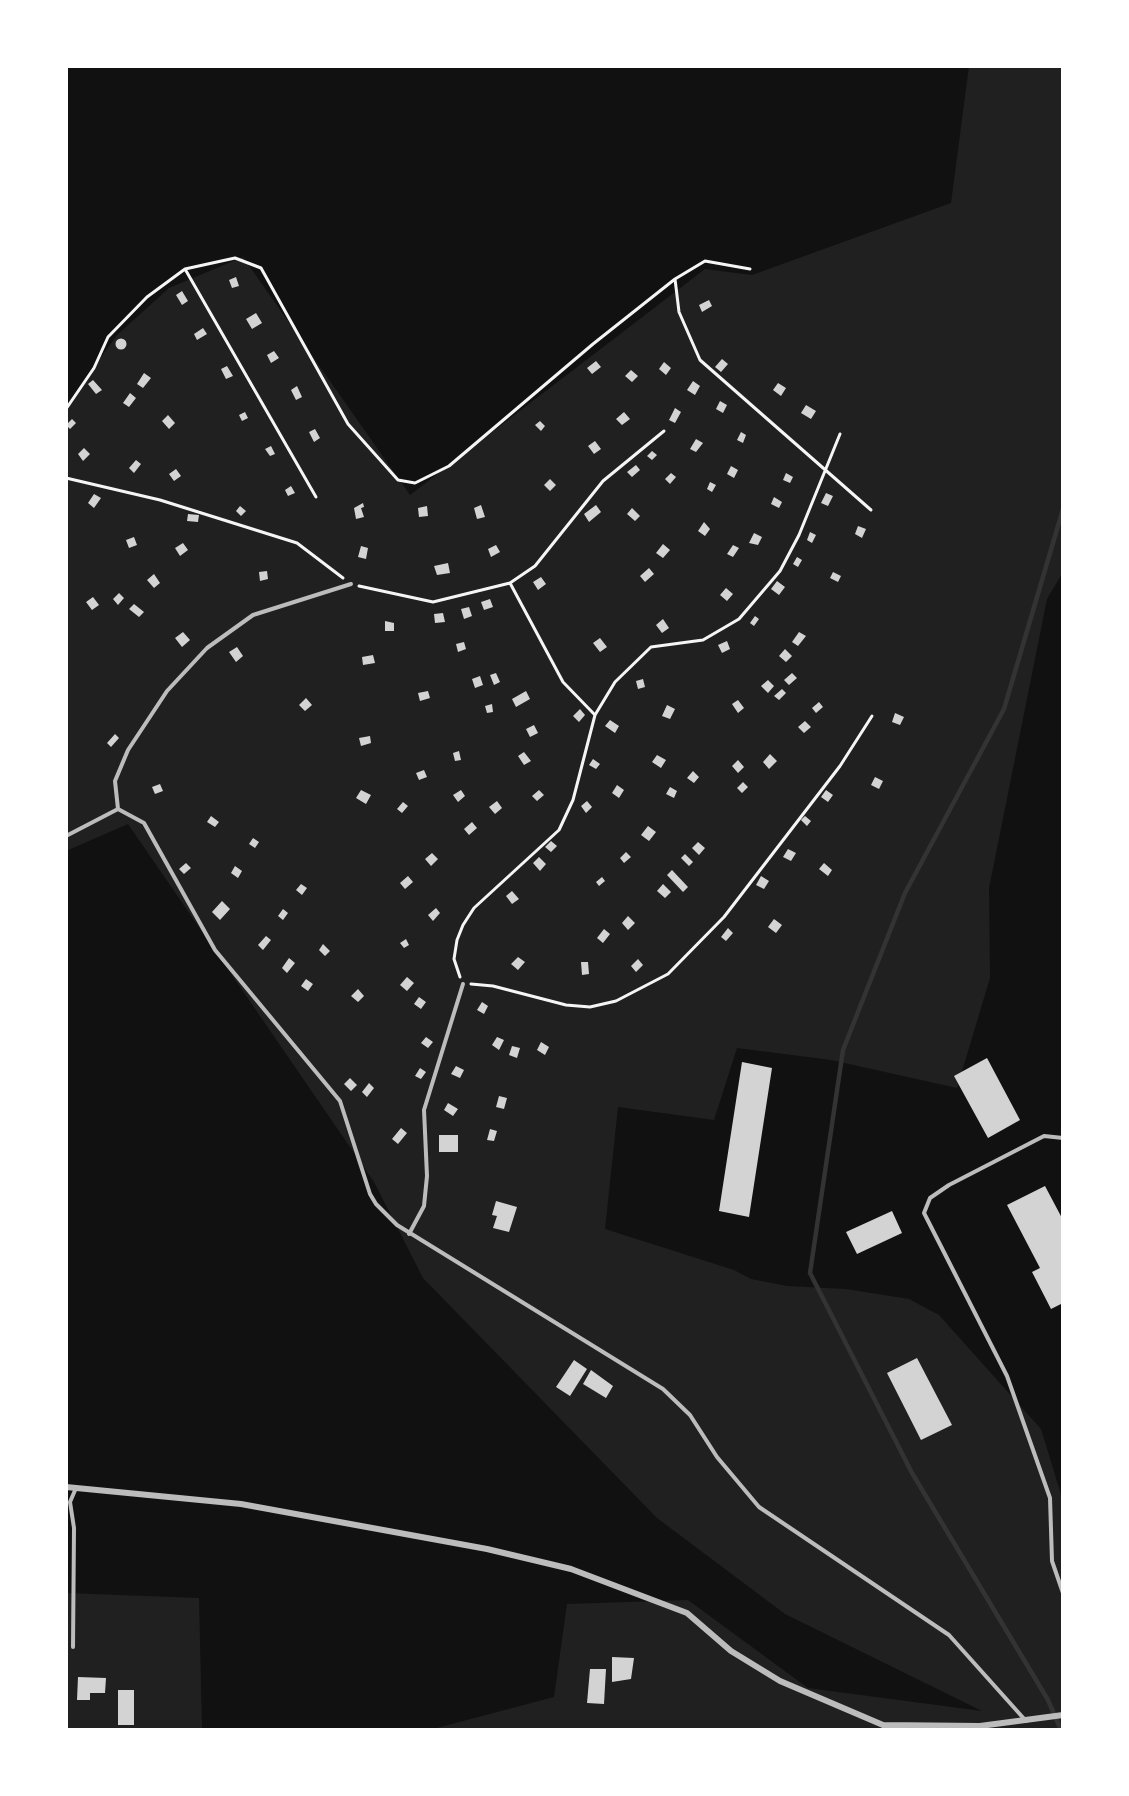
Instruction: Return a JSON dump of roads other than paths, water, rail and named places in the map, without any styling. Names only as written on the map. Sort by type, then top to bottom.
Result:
[{"type":"street","points":[[66,1487],[241,1504],[487,1549],[571,1569],[687,1613],[731,1651],[780,1681],[883,1725],[980,1726],[1063,1715]]},
{"type":"lane","points":[[118,810],[115,781],[128,750],[167,691],[207,648],[253,615],[351,584]]},
{"type":"lane","points":[[66,836],[118,810]]},
{"type":"lane","points":[[118,810],[144,823],[161,849],[174,881],[215,950],[340,1101],[370,1194],[376,1204],[409,1234],[439,1249],[663,1389],[690,1415],[717,1457],[759,1507],[949,1635],[1026,1721]]},
{"type":"lane","points":[[409,1234],[424,1206],[427,1176],[424,1110],[463,984]]},
{"type":"lane","points":[[1063,1138],[1044,1136],[949,1185],[930,1198],[924,1213],[1007,1376],[1050,1498],[1052,1561],[1063,1593]]},
{"type":"lane","points":[[73,1647],[74,1528],[70,1502],[76,1488]]},
{"type":"waterway","points":[[1061,1730],[1048,1700],[912,1473],[810,1273],[843,1050],[905,893],[1004,709],[1063,509]]}]
